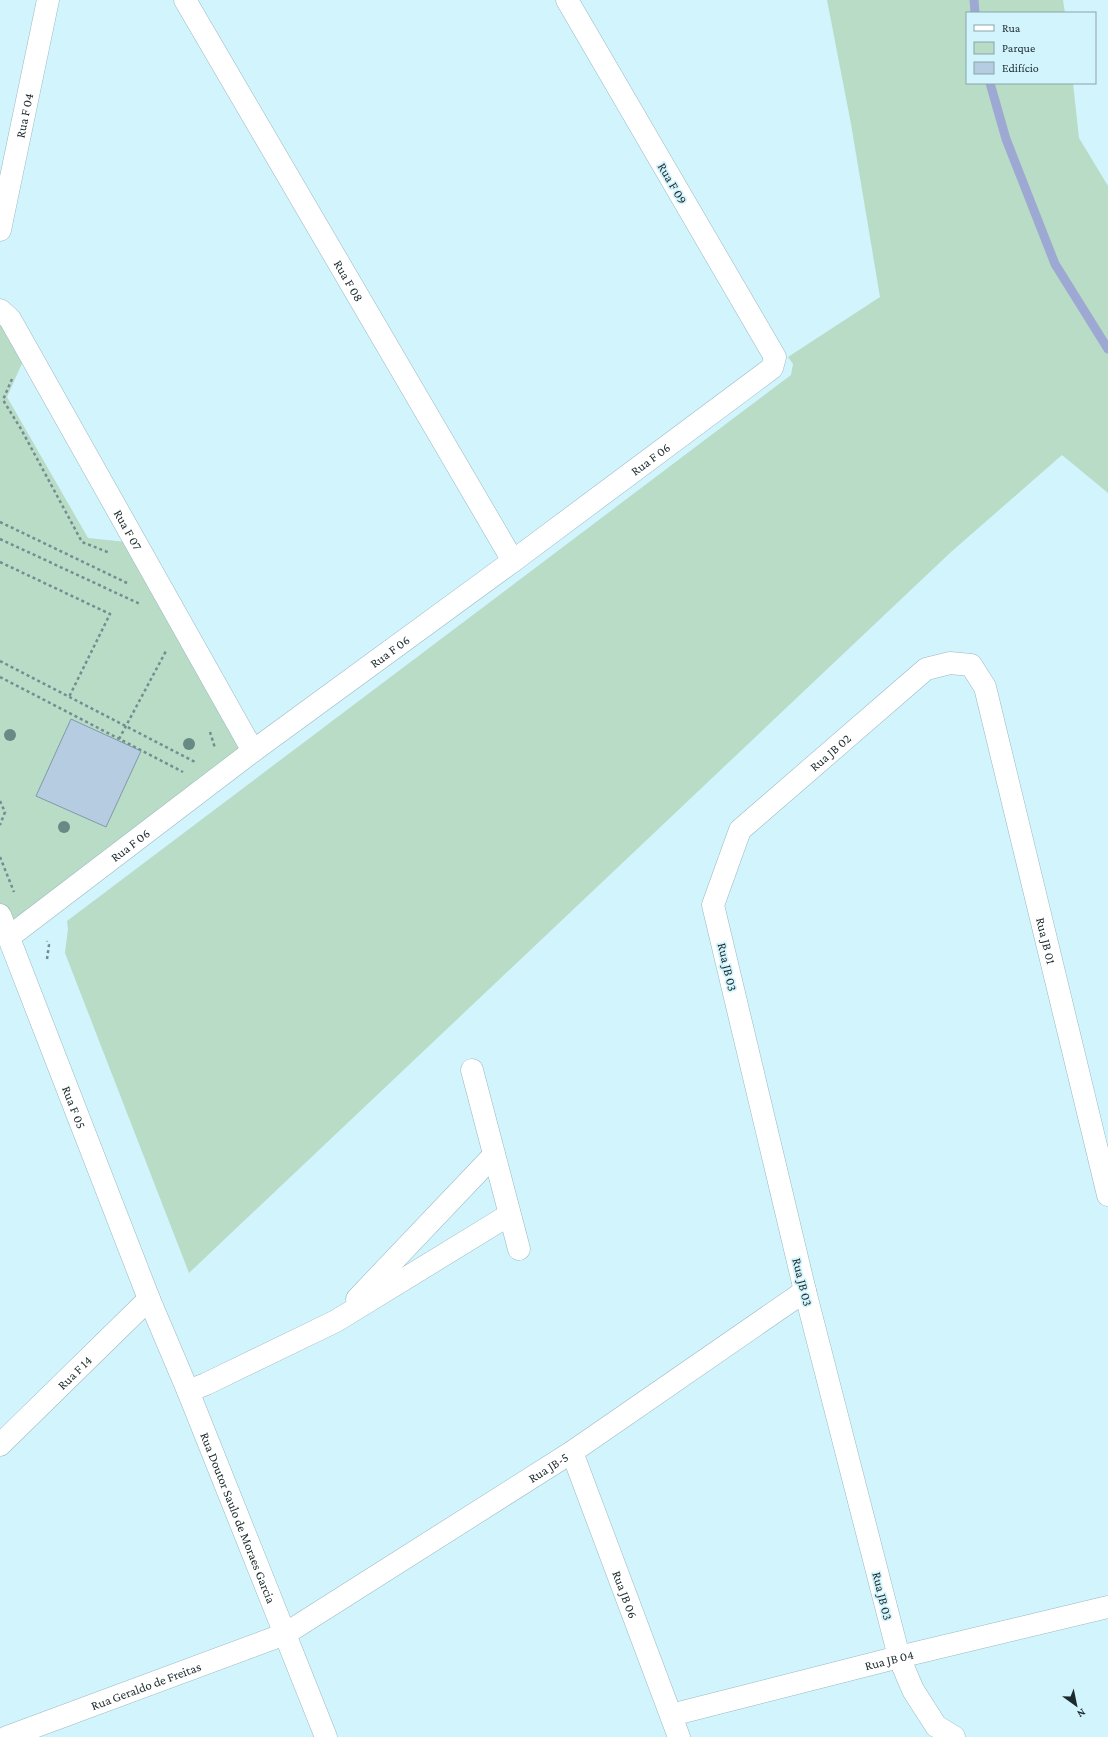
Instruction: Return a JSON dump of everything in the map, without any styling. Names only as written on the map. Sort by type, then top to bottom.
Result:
[{"type":"street","name":"Rua F 04","points":[[0,230],[48,0]]},
{"type":"street","name":"Rua F 08","points":[[185,0],[513,561]]},
{"type":"street","name":"Rua F 09","points":[[567,0],[775,357],[772,368]]},
{"type":"street","name":"Rua F 07","points":[[0,310],[10,318],[252,751]]},
{"type":"street","name":"Rua F 06","points":[[9,937],[252,751],[513,561],[772,368]]},
{"type":"street","name":"Rua JB 02","points":[[713,905],[740,830],[926,669],[950,663],[971,665],[985,687]]},
{"type":"street","name":"Rua JB 01","points":[[985,687],[1108,1195]]},
{"type":"street","name":"Rua JB 03","points":[[713,905],[805,1291],[899,1657],[913,1690],[936,1726],[954,1737]]},
{"type":"street","name":"Rua F 05","points":[[0,915],[149,1299]]},
{"type":"street","points":[[472,1070],[519,1249]]},
{"type":"street","points":[[336,1320],[494,1155]]},
{"type":"street","points":[[188,1391],[206,1384],[336,1320],[509,1214]]},
{"type":"street","name":"Rua JB-5","points":[[285,1634],[572,1452],[805,1291]]},
{"type":"street","name":"Rua Doutor Saulo de Moraes Garcia","points":[[149,1299],[188,1391],[326,1737]]},
{"type":"street","name":"Rua F 14","points":[[0,1445],[149,1299]]},
{"type":"street","name":"Rua JB 06","points":[[572,1452],[679,1737]]},
{"type":"street","name":"Rua JB 04","points":[[671,1715],[899,1657],[1108,1607]]},
{"type":"street","name":"Rua Geraldo de Freitas","points":[[7,1737],[285,1634]]},
{"type":"path","points":[[2,400],[12,381],[13,374]]},
{"type":"path","points":[[0,397],[21,429],[82,542],[112,554]]},
{"type":"path","points":[[0,522],[128,583]]},
{"type":"path","points":[[0,539],[140,604]]},
{"type":"path","points":[[0,562],[110,614],[69,697]]},
{"type":"path","points":[[125,577],[131,588]]},
{"type":"path","points":[[137,599],[144,611]]},
{"type":"path","points":[[162,645],[169,658]]},
{"type":"path","points":[[119,739],[166,651]]},
{"type":"path","points":[[0,661],[200,764]]},
{"type":"path","points":[[0,677],[188,774]]},
{"type":"path","points":[[207,727],[215,744],[215,750]]},
{"type":"path","points":[[0,801],[4,812],[0,825]]},
{"type":"path","points":[[0,857],[14,892],[20,896]]},
{"type":"green space","points":[[827,0],[1063,0],[1065,12],[966,12],[966,84],[1073,84],[1079,138],[1108,186],[1108,493],[1062,455],[951,552],[189,1273],[65,953],[68,929],[67,921],[791,375],[793,364],[788,357],[880,297],[851,124]]},
{"type":"green space","points":[[0,310],[28,350],[7,397],[88,538],[136,543],[253,751],[9,937],[0,915]]},
{"type":"building","points":[[71,719],[141,751],[106,827],[36,796]]},
{"type":"waterway","points":[[974,0],[975,12]]},
{"type":"waterway","points":[[990,84],[1006,139],[1055,264],[1108,349]]}]
